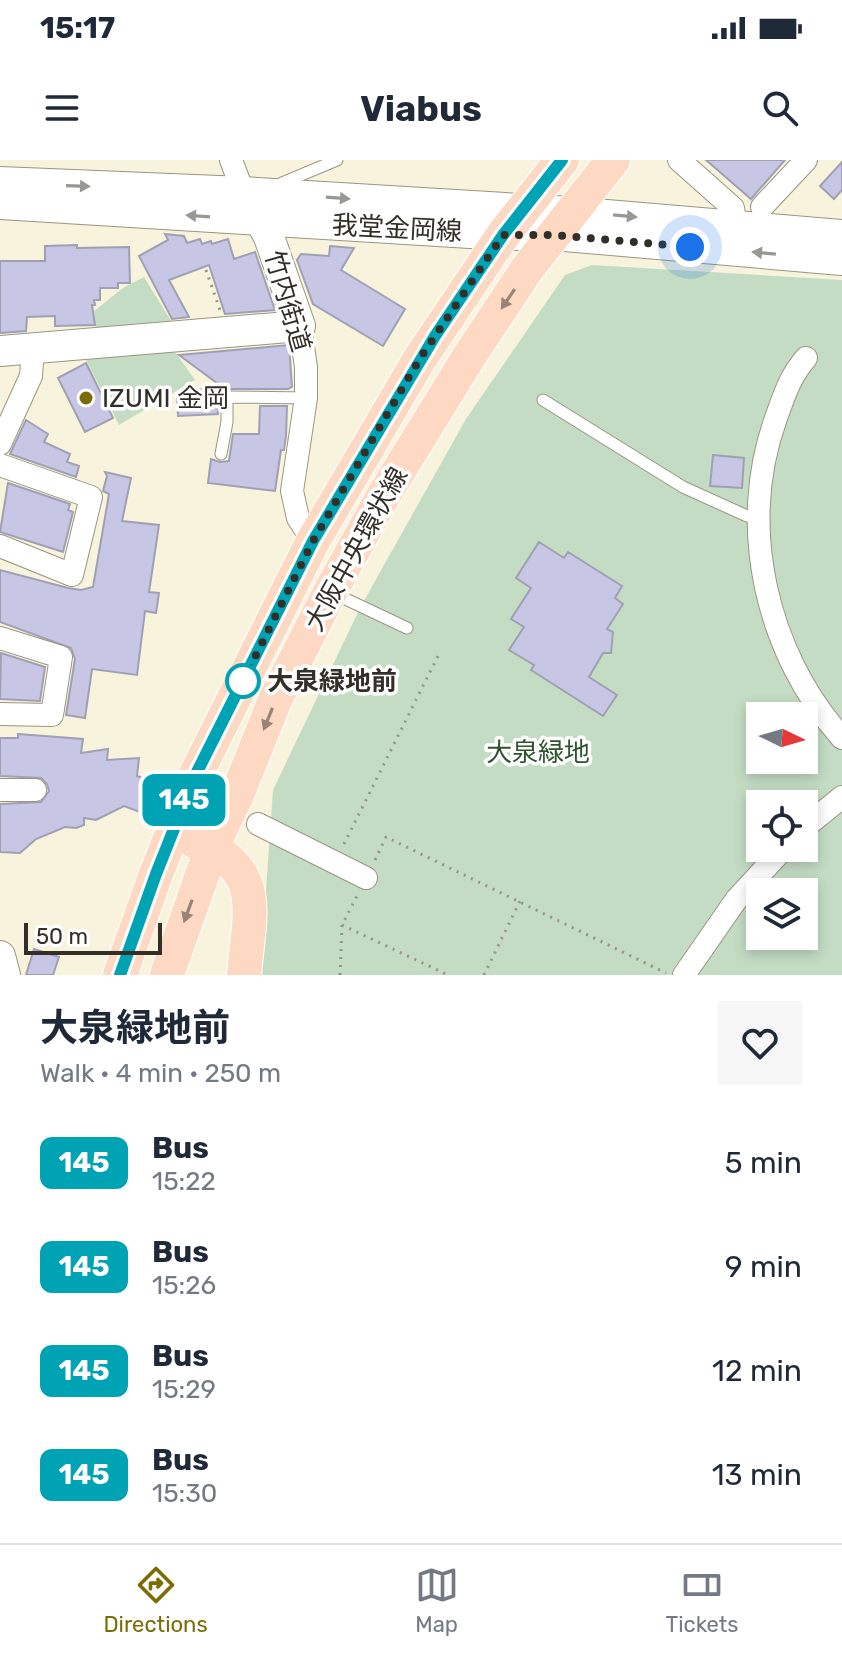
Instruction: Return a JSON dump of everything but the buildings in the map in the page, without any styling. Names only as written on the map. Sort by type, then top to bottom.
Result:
[{"type":"main road","name":"大阪中央環状線","points":[[120,975],[171,832],[195,776],[313,541],[419,360],[513,222],[562,160]]},
{"type":"main road","name":"大阪中央環状線","points":[[167,975],[212,847],[237,795],[275,700],[330,592],[382,498],[462,368],[562,224],[613,160]]},
{"type":"main road","name":"我堂金岡線","points":[[5,193],[243,192],[513,222]]},
{"type":"main road","name":"竹内街道","points":[[243,192],[262,220],[300,326]]},
{"type":"main road","name":"我堂金岡線","points":[[5,193],[262,220],[736,227],[842,235]]},
{"type":"main road","name":"我堂金岡線","points":[[562,224],[842,260]]},
{"type":"main road","points":[[0,351],[300,326]]},
{"type":"main road","points":[[171,832],[212,847],[241,871],[248,887],[250,905],[244,975]]},
{"type":"main road","points":[[0,956],[5,975]]},
{"type":"street","name":"竹内街道","points":[[231,160],[243,192]]},
{"type":"street","points":[[679,160],[733,208],[736,227]]},
{"type":"street","points":[[762,207],[806,160]]},
{"type":"street","name":"竹内街道","points":[[300,326],[306,367],[306,398],[292,491],[298,518],[313,541]]},
{"type":"street","points":[[0,444],[31,376],[33,348]]},
{"type":"street","points":[[806,358],[789,382],[763,464],[759,519],[761,563],[769,608],[791,664],[819,712],[842,738]]},
{"type":"street","points":[[0,465],[91,497],[72,575],[0,546]]},
{"type":"street","points":[[0,638],[61,657],[52,715],[0,714]]},
{"type":"street","points":[[0,790],[35,790]]},
{"type":"street","points":[[818,817],[842,797]]},
{"type":"street","points":[[258,824],[366,878]]},
{"type":"street","points":[[684,975],[736,900],[771,862]]},
{"type":"lane","points":[[280,195],[282,183],[337,160]]},
{"type":"lane","points":[[221,454],[227,422],[227,397],[306,398]]},
{"type":"lane","points":[[543,400],[683,487],[759,519]]},
{"type":"lane","points":[[330,592],[407,628]]},
{"type":"path","points":[[206,270],[224,320],[224,333]]},
{"type":"path","points":[[335,862],[439,654]]},
{"type":"path","points":[[386,837],[669,975]]},
{"type":"path","points":[[484,975],[520,901]]},
{"type":"path","points":[[340,975],[342,925],[448,975]]},
{"type":"green space","name":"大泉緑地","points":[[592,265],[842,280],[842,975],[260,975],[273,790],[361,606],[466,419],[565,275]]},
{"type":"green space","points":[[144,277],[173,324],[96,331],[94,311],[123,288]]},
{"type":"green space","points":[[173,349],[195,380],[119,425],[84,356]]},
{"type":"bus line","name":"145","points":[[120,975],[171,832],[195,776],[313,541],[419,360],[482,263],[562,160]]},
{"type":"place","name":"IZUMI 金岡","points":[[86,398]]},
{"type":"place","name":"大泉緑地前","points":[[243,681]]},
{"type":"route","points":[[243,681],[313,541],[419,360],[503,235],[553,235],[690,247]]}]
